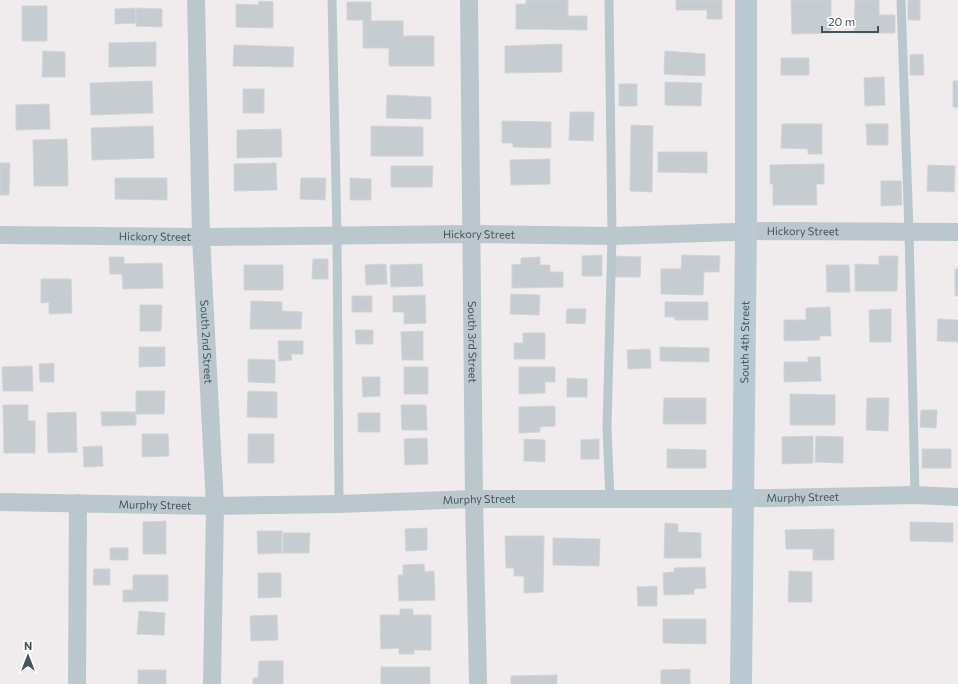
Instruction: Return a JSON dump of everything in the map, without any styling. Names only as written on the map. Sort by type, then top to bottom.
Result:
[{"type":"main road","name":"South 4th Street","points":[[741,684],[746,232],[746,0]]},
{"type":"street","name":"South 2nd Street","points":[[196,0],[201,237],[215,506],[212,684]]},
{"type":"street","name":"South 3rd Street","points":[[469,0],[474,499],[478,684]]},
{"type":"street","name":"Hickory Street","points":[[0,235],[201,237],[471,234],[612,236],[723,234],[746,232],[958,232]]},
{"type":"street","name":"Murphy Street","points":[[0,502],[215,506],[339,504],[474,499],[743,499],[915,495],[958,497]]},
{"type":"street","points":[[77,684],[78,503]]},
{"type":"lane","points":[[332,0],[337,236],[339,504]]},
{"type":"lane","points":[[609,0],[612,236],[607,428],[610,499]]},
{"type":"lane","points":[[901,0],[909,231],[915,495]]},
{"type":"building","points":[[526,0],[568,0],[568,16],[587,16],[587,30],[516,29],[516,4],[526,4]]},
{"type":"building","points":[[676,0],[722,0],[722,19],[707,19],[707,10],[676,10]]},
{"type":"building","points":[[791,0],[831,0],[831,33],[792,34]]},
{"type":"building","points":[[855,0],[879,0],[879,15],[895,15],[895,33],[854,33]]},
{"type":"building","points":[[908,0],[920,0],[920,20],[908,20]]},
{"type":"building","points":[[259,1],[273,2],[273,28],[236,27],[236,4],[258,5]]},
{"type":"building","points":[[347,2],[371,2],[371,21],[403,21],[403,36],[434,36],[434,66],[389,66],[389,48],[363,48],[363,20],[347,20]]},
{"type":"building","points":[[22,6],[47,6],[47,41],[22,41]]},
{"type":"building","points":[[135,8],[136,23],[115,24],[115,9]]},
{"type":"building","points":[[136,8],[162,9],[162,27],[136,26]]},
{"type":"building","points":[[156,42],[156,66],[109,67],[109,43]]},
{"type":"building","points":[[562,44],[562,72],[505,73],[505,46]]},
{"type":"building","points":[[234,45],[294,47],[293,67],[233,66]]},
{"type":"building","points":[[43,51],[65,52],[65,77],[42,77]]},
{"type":"building","points":[[665,51],[705,54],[705,76],[664,74]]},
{"type":"building","points":[[923,54],[924,75],[910,75],[910,55]]},
{"type":"building","points":[[781,58],[809,58],[809,75],[781,75]]},
{"type":"building","points":[[884,77],[885,105],[865,106],[864,78]]},
{"type":"building","points":[[152,81],[153,113],[91,115],[90,83]]},
{"type":"building","points":[[953,81],[958,81],[958,107],[953,107]]},
{"type":"building","points":[[665,82],[702,83],[701,106],[665,105]]},
{"type":"building","points":[[619,84],[637,84],[637,106],[619,106]]},
{"type":"building","points":[[243,89],[264,89],[264,113],[243,113]]},
{"type":"building","points":[[387,95],[431,97],[431,119],[386,118]]},
{"type":"building","points":[[49,104],[50,129],[16,130],[16,105]]},
{"type":"building","points":[[570,112],[594,112],[593,141],[569,140]]},
{"type":"building","points":[[502,121],[551,122],[551,148],[513,147],[513,143],[502,143]]},
{"type":"building","points":[[782,124],[822,124],[822,154],[808,154],[808,149],[781,148]]},
{"type":"building","points":[[866,124],[888,124],[888,145],[867,145]]},
{"type":"building","points":[[631,125],[653,126],[652,192],[630,191]]},
{"type":"building","points":[[153,126],[154,158],[92,160],[91,128]]},
{"type":"building","points":[[371,126],[423,127],[423,156],[371,156]]},
{"type":"building","points":[[281,129],[282,157],[237,158],[237,130]]},
{"type":"building","points":[[67,139],[68,186],[34,186],[33,140]]},
{"type":"building","points":[[658,152],[707,152],[707,173],[658,172]]},
{"type":"building","points":[[550,159],[550,184],[511,185],[510,160]]},
{"type":"building","points":[[0,163],[10,163],[9,195],[0,195]]},
{"type":"building","points":[[276,163],[277,190],[234,191],[234,164]]},
{"type":"building","points":[[824,164],[824,184],[816,184],[817,205],[773,205],[773,184],[770,184],[770,165]]},
{"type":"building","points":[[928,165],[955,166],[954,192],[927,191]]},
{"type":"building","points":[[391,166],[433,166],[432,187],[391,187]]},
{"type":"building","points":[[115,178],[167,178],[167,200],[115,199]]},
{"type":"building","points":[[301,178],[326,178],[325,200],[300,199]]},
{"type":"building","points":[[350,178],[371,179],[371,200],[350,200]]},
{"type":"building","points":[[881,181],[901,181],[902,205],[881,206]]},
{"type":"building","points":[[602,255],[602,276],[582,276],[582,256]]},
{"type":"building","points":[[682,255],[720,256],[719,272],[704,272],[703,295],[661,294],[661,269],[681,269]]},
{"type":"building","points":[[613,256],[641,257],[640,277],[613,277]]},
{"type":"building","points":[[879,256],[898,256],[897,291],[855,291],[855,264],[879,265]]},
{"type":"building","points":[[109,257],[124,257],[124,264],[162,263],[163,288],[123,289],[122,274],[110,274]]},
{"type":"building","points":[[540,257],[540,265],[550,265],[550,272],[563,272],[563,287],[512,288],[512,265],[521,264],[521,258]]},
{"type":"building","points":[[313,259],[328,259],[328,279],[312,279]]},
{"type":"building","points":[[386,264],[387,284],[366,285],[365,265]]},
{"type":"building","points":[[422,264],[423,286],[391,287],[390,265]]},
{"type":"building","points":[[244,265],[283,265],[283,290],[244,290]]},
{"type":"building","points":[[826,265],[849,265],[850,292],[827,292]]},
{"type":"building","points":[[955,269],[958,269],[958,296],[955,296]]},
{"type":"building","points":[[41,279],[71,279],[72,313],[49,314],[49,302],[41,303]]},
{"type":"building","points":[[511,294],[540,295],[539,315],[510,314]]},
{"type":"building","points":[[425,295],[426,323],[404,324],[404,312],[393,312],[393,296]]},
{"type":"building","points":[[352,296],[372,296],[372,312],[352,312]]},
{"type":"building","points":[[251,301],[282,302],[282,311],[302,312],[301,329],[250,329]]},
{"type":"building","points":[[665,302],[708,302],[708,320],[675,320],[675,317],[665,317]]},
{"type":"building","points":[[140,305],[162,305],[161,331],[140,331]]},
{"type":"building","points":[[830,307],[831,336],[819,336],[820,340],[784,341],[784,320],[806,320],[806,308]]},
{"type":"building","points":[[567,309],[586,309],[585,324],[566,323]]},
{"type":"building","points":[[891,309],[891,342],[870,342],[869,310]]},
{"type":"building","points":[[938,319],[958,320],[958,342],[937,341]]},
{"type":"building","points":[[355,330],[373,330],[373,344],[356,344]]},
{"type":"building","points":[[423,331],[423,360],[402,360],[401,332]]},
{"type":"building","points":[[523,333],[545,333],[545,359],[514,359],[514,343],[523,343]]},
{"type":"building","points":[[278,341],[303,341],[303,354],[291,354],[292,360],[279,361]]},
{"type":"building","points":[[139,347],[165,347],[165,366],[139,367]]},
{"type":"building","points":[[660,347],[709,348],[709,362],[660,361]]},
{"type":"building","points":[[650,349],[651,368],[628,369],[627,350]]},
{"type":"building","points":[[808,357],[820,357],[821,381],[784,382],[784,362],[808,362]]},
{"type":"building","points":[[248,359],[275,360],[275,383],[248,382]]},
{"type":"building","points":[[54,363],[54,382],[40,382],[39,364]]},
{"type":"building","points":[[32,366],[33,391],[3,391],[2,367]]},
{"type":"building","points":[[404,367],[428,367],[428,394],[404,394]]},
{"type":"building","points":[[519,367],[555,367],[555,382],[545,382],[545,393],[519,394]]},
{"type":"building","points":[[362,377],[380,377],[380,396],[363,397]]},
{"type":"building","points":[[567,378],[587,379],[587,397],[567,397]]},
{"type":"building","points":[[136,391],[165,391],[164,414],[136,414]]},
{"type":"building","points":[[248,391],[277,392],[277,418],[247,417]]},
{"type":"building","points":[[790,394],[835,395],[835,425],[790,425]]},
{"type":"building","points":[[664,398],[706,398],[706,424],[663,424]]},
{"type":"building","points":[[867,398],[889,398],[888,431],[866,430]]},
{"type":"building","points":[[3,405],[28,405],[28,421],[35,421],[35,453],[4,453]]},
{"type":"building","points":[[401,405],[426,405],[427,430],[402,430]]},
{"type":"building","points":[[555,406],[555,426],[540,427],[540,432],[519,433],[519,407]]},
{"type":"building","points":[[921,410],[937,410],[936,428],[920,427]]},
{"type":"building","points":[[76,412],[77,452],[48,453],[47,413]]},
{"type":"building","points":[[101,412],[136,412],[136,425],[102,426]]},
{"type":"building","points":[[358,413],[380,413],[380,432],[358,432]]},
{"type":"building","points":[[142,434],[168,434],[169,456],[142,457]]},
{"type":"building","points":[[248,434],[274,434],[274,463],[248,463]]},
{"type":"building","points":[[813,436],[813,463],[782,464],[782,437]]},
{"type":"building","points":[[816,436],[843,437],[843,463],[815,462]]},
{"type":"building","points":[[427,438],[428,464],[405,465],[404,439]]},
{"type":"building","points":[[524,439],[545,440],[545,462],[524,461]]},
{"type":"building","points":[[599,439],[599,459],[581,459],[581,440]]},
{"type":"building","points":[[102,446],[103,466],[84,467],[83,447]]},
{"type":"building","points":[[667,449],[706,450],[706,468],[667,468]]},
{"type":"building","points":[[922,449],[951,449],[951,468],[922,468]]},
{"type":"building","points":[[166,521],[166,554],[143,554],[143,522]]},
{"type":"building","points":[[910,522],[953,523],[953,542],[910,541]]},
{"type":"building","points":[[665,523],[678,524],[678,532],[701,533],[701,558],[664,558]]},
{"type":"building","points":[[427,528],[427,550],[406,551],[405,529]]},
{"type":"building","points":[[834,529],[834,560],[813,560],[813,549],[786,549],[785,530]]},
{"type":"building","points":[[257,531],[282,531],[282,553],[258,554]]},
{"type":"building","points":[[283,533],[310,533],[309,553],[283,553]]},
{"type":"building","points":[[505,536],[544,536],[543,592],[524,593],[524,576],[514,576],[514,568],[506,568]]},
{"type":"building","points":[[553,538],[600,539],[599,566],[553,565]]},
{"type":"building","points":[[110,548],[128,548],[128,560],[110,560]]},
{"type":"building","points":[[424,564],[425,572],[434,571],[435,600],[399,601],[398,575],[403,575],[403,565]]},
{"type":"building","points":[[705,567],[706,588],[694,589],[694,594],[664,595],[663,573],[674,572],[674,568]]},
{"type":"building","points":[[94,569],[110,569],[110,585],[93,585]]},
{"type":"building","points":[[789,571],[812,572],[812,602],[788,602]]},
{"type":"building","points":[[258,573],[281,573],[281,597],[258,598]]},
{"type":"building","points":[[133,575],[168,575],[168,601],[123,602],[123,590],[133,590]]},
{"type":"building","points":[[657,586],[657,606],[638,606],[637,587]]},
{"type":"building","points":[[400,609],[413,609],[413,615],[431,615],[431,650],[414,650],[414,654],[399,654],[399,648],[381,649],[380,615],[400,615]]},
{"type":"building","points":[[139,611],[165,613],[164,635],[137,634]]},
{"type":"building","points":[[277,615],[278,640],[251,641],[250,616]]},
{"type":"building","points":[[663,619],[706,619],[706,644],[663,643]]},
{"type":"building","points":[[259,661],[283,661],[283,684],[253,684],[253,678],[258,678]]},
{"type":"building","points":[[381,667],[430,667],[430,684],[381,684]]},
{"type":"building","points":[[690,669],[690,684],[661,684],[661,670]]},
{"type":"building","points":[[138,670],[166,670],[166,684],[138,684]]},
{"type":"building","points":[[557,675],[557,684],[511,684],[511,676]]}]
